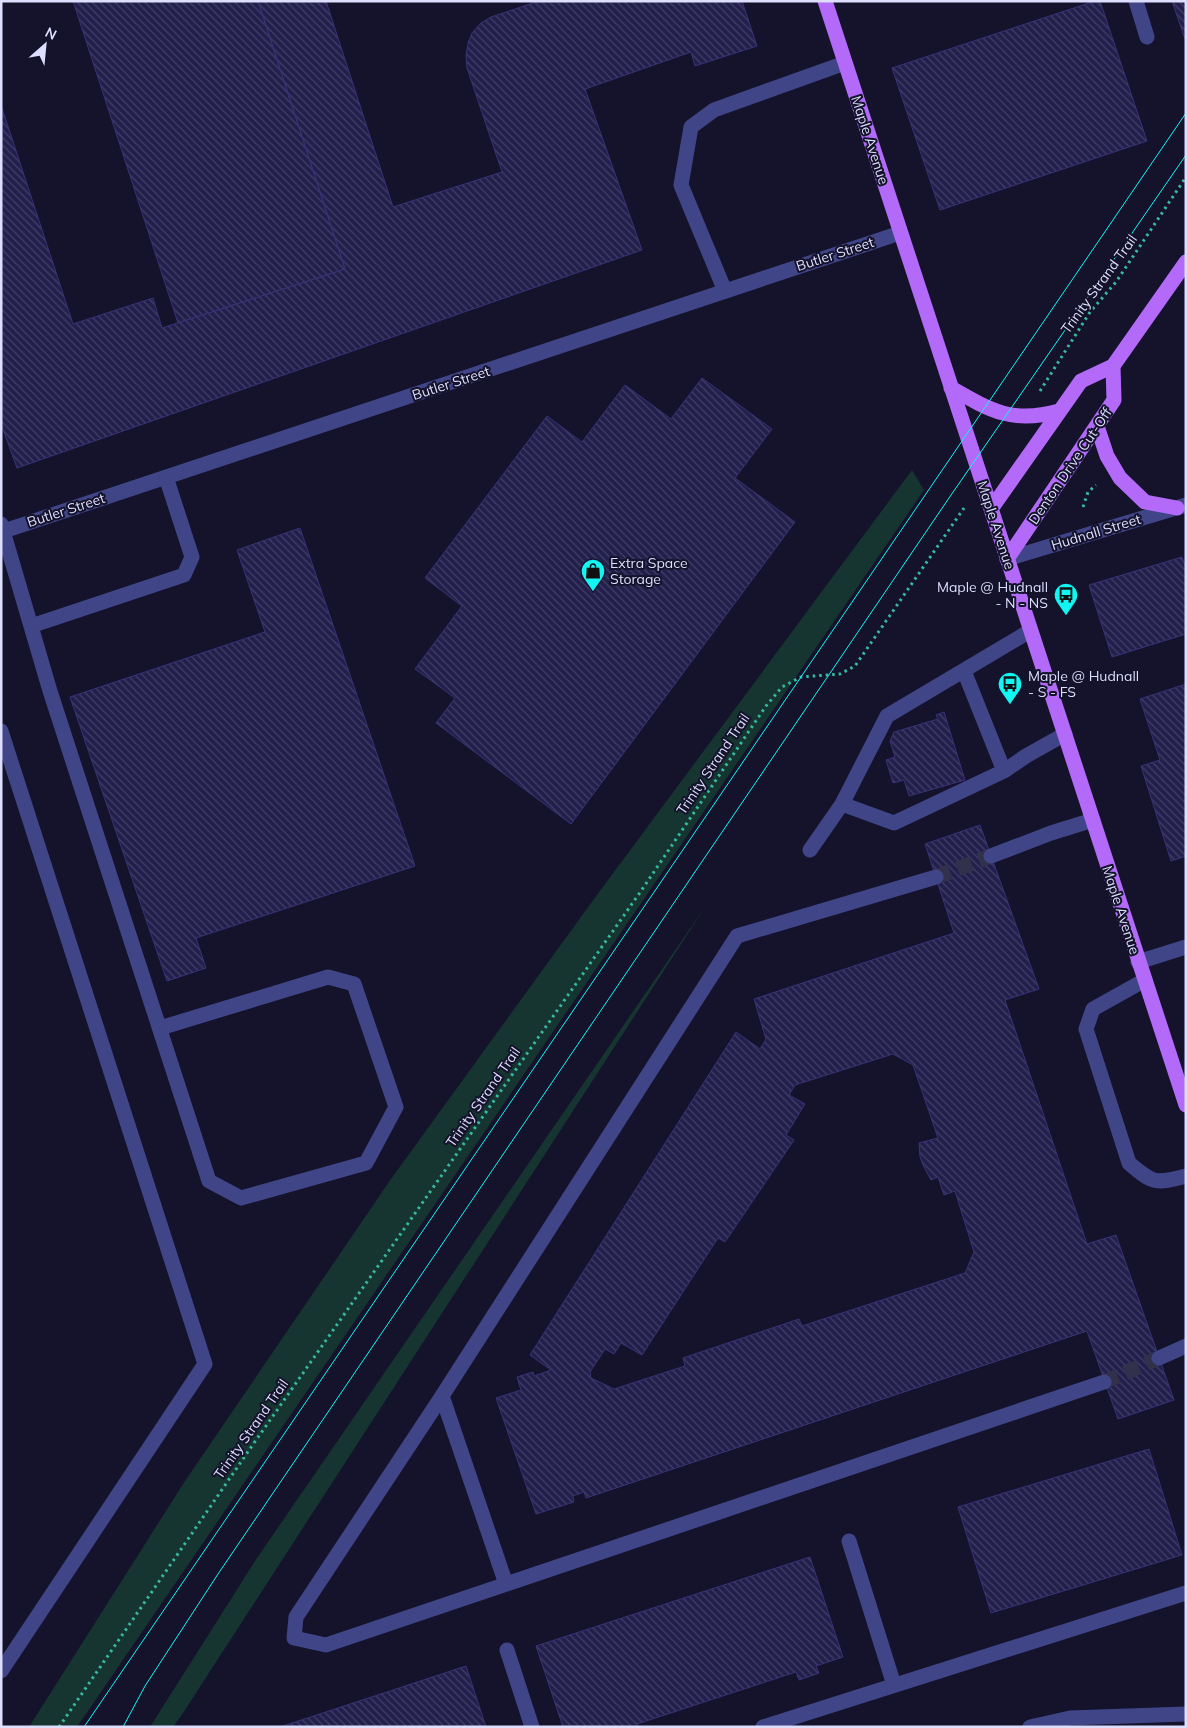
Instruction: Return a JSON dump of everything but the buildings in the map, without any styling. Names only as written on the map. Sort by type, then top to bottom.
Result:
[{"type":"main road","name":"Maple Avenue","points":[[825,1],[1186,1105]]},
{"type":"main road","points":[[991,509],[1081,381],[1113,366],[1186,262]]},
{"type":"main road","name":"Denton Drive Cut-Off","points":[[1007,559],[1114,400],[1113,366]]},
{"type":"main road","points":[[951,388],[980,405],[1012,416],[1038,416],[1059,411]]},
{"type":"main road","points":[[1097,426],[1110,462],[1120,478],[1145,502],[1181,506]]},
{"type":"street","points":[[1136,1],[1147,36]]},
{"type":"street","points":[[725,291],[681,185],[692,127],[714,110],[845,64]]},
{"type":"street","name":"Butler Street","points":[[2,529],[166,477],[900,233]]},
{"type":"street","points":[[31,626],[184,575],[192,557],[166,477]]},
{"type":"street","name":"Hudnall Street","points":[[1007,559],[1181,506]]},
{"type":"street","points":[[2,529],[31,626],[209,1181],[241,1198],[366,1163],[396,1107],[354,984],[328,977],[160,1028]]},
{"type":"street","points":[[810,850],[842,804],[887,716],[1030,631]]},
{"type":"street","points":[[964,671],[1004,771]]},
{"type":"street","points":[[1,731],[205,1364],[1,1671]]},
{"type":"street","points":[[842,804],[894,823],[1004,771],[1065,734]]},
{"type":"street","points":[[992,856],[1051,833],[1093,820]]},
{"type":"street","points":[[936,877],[737,936],[442,1396],[296,1617],[294,1638],[326,1645],[1104,1382]]},
{"type":"street","points":[[1138,962],[1186,947]]},
{"type":"street","points":[[1145,980],[1093,1009],[1086,1029],[1129,1164],[1147,1178],[1161,1182],[1186,1176]]},
{"type":"street","points":[[1159,1358],[1186,1346]]},
{"type":"street","points":[[442,1396],[506,1584]]},
{"type":"street","points":[[849,1541],[894,1686]]},
{"type":"street","points":[[763,1727],[1186,1593]]},
{"type":"street","points":[[507,1650],[532,1727]]},
{"type":"street","points":[[1030,1727],[1186,1714]]},
{"type":"path","name":"Trinity Strand Trail","points":[[1037,396],[1090,312],[1116,282],[1186,177]]},
{"type":"path","points":[[1083,507],[1088,492]]},
{"type":"path","name":"Trinity Strand Trail","points":[[59,1727],[254,1443],[641,891],[766,706],[782,687],[801,677],[840,674],[855,666],[954,523]]},
{"type":"green space","points":[[912,470],[924,490],[77,1727],[29,1727],[185,1481],[391,1179],[594,899]]},
{"type":"green space","points":[[707,904],[183,1713],[173,1727],[150,1727],[257,1558]]},
{"type":"tunnel","points":[[936,877],[991,856]]},
{"type":"tunnel","points":[[1104,1382],[1159,1358]]},
{"type":"tram line","points":[[84,1727],[1186,113]]},
{"type":"tram line","points":[[123,1727],[145,1686],[218,1574],[949,498],[1186,155]]},
{"type":"place","name":"Extra Space Storage","points":[[593,592]]},
{"type":"place","name":"Maple @ Hudnall - N - NS","points":[[1066,616]]},
{"type":"place","name":"Maple @ Hudnall - S - FS","points":[[1010,705]]}]
